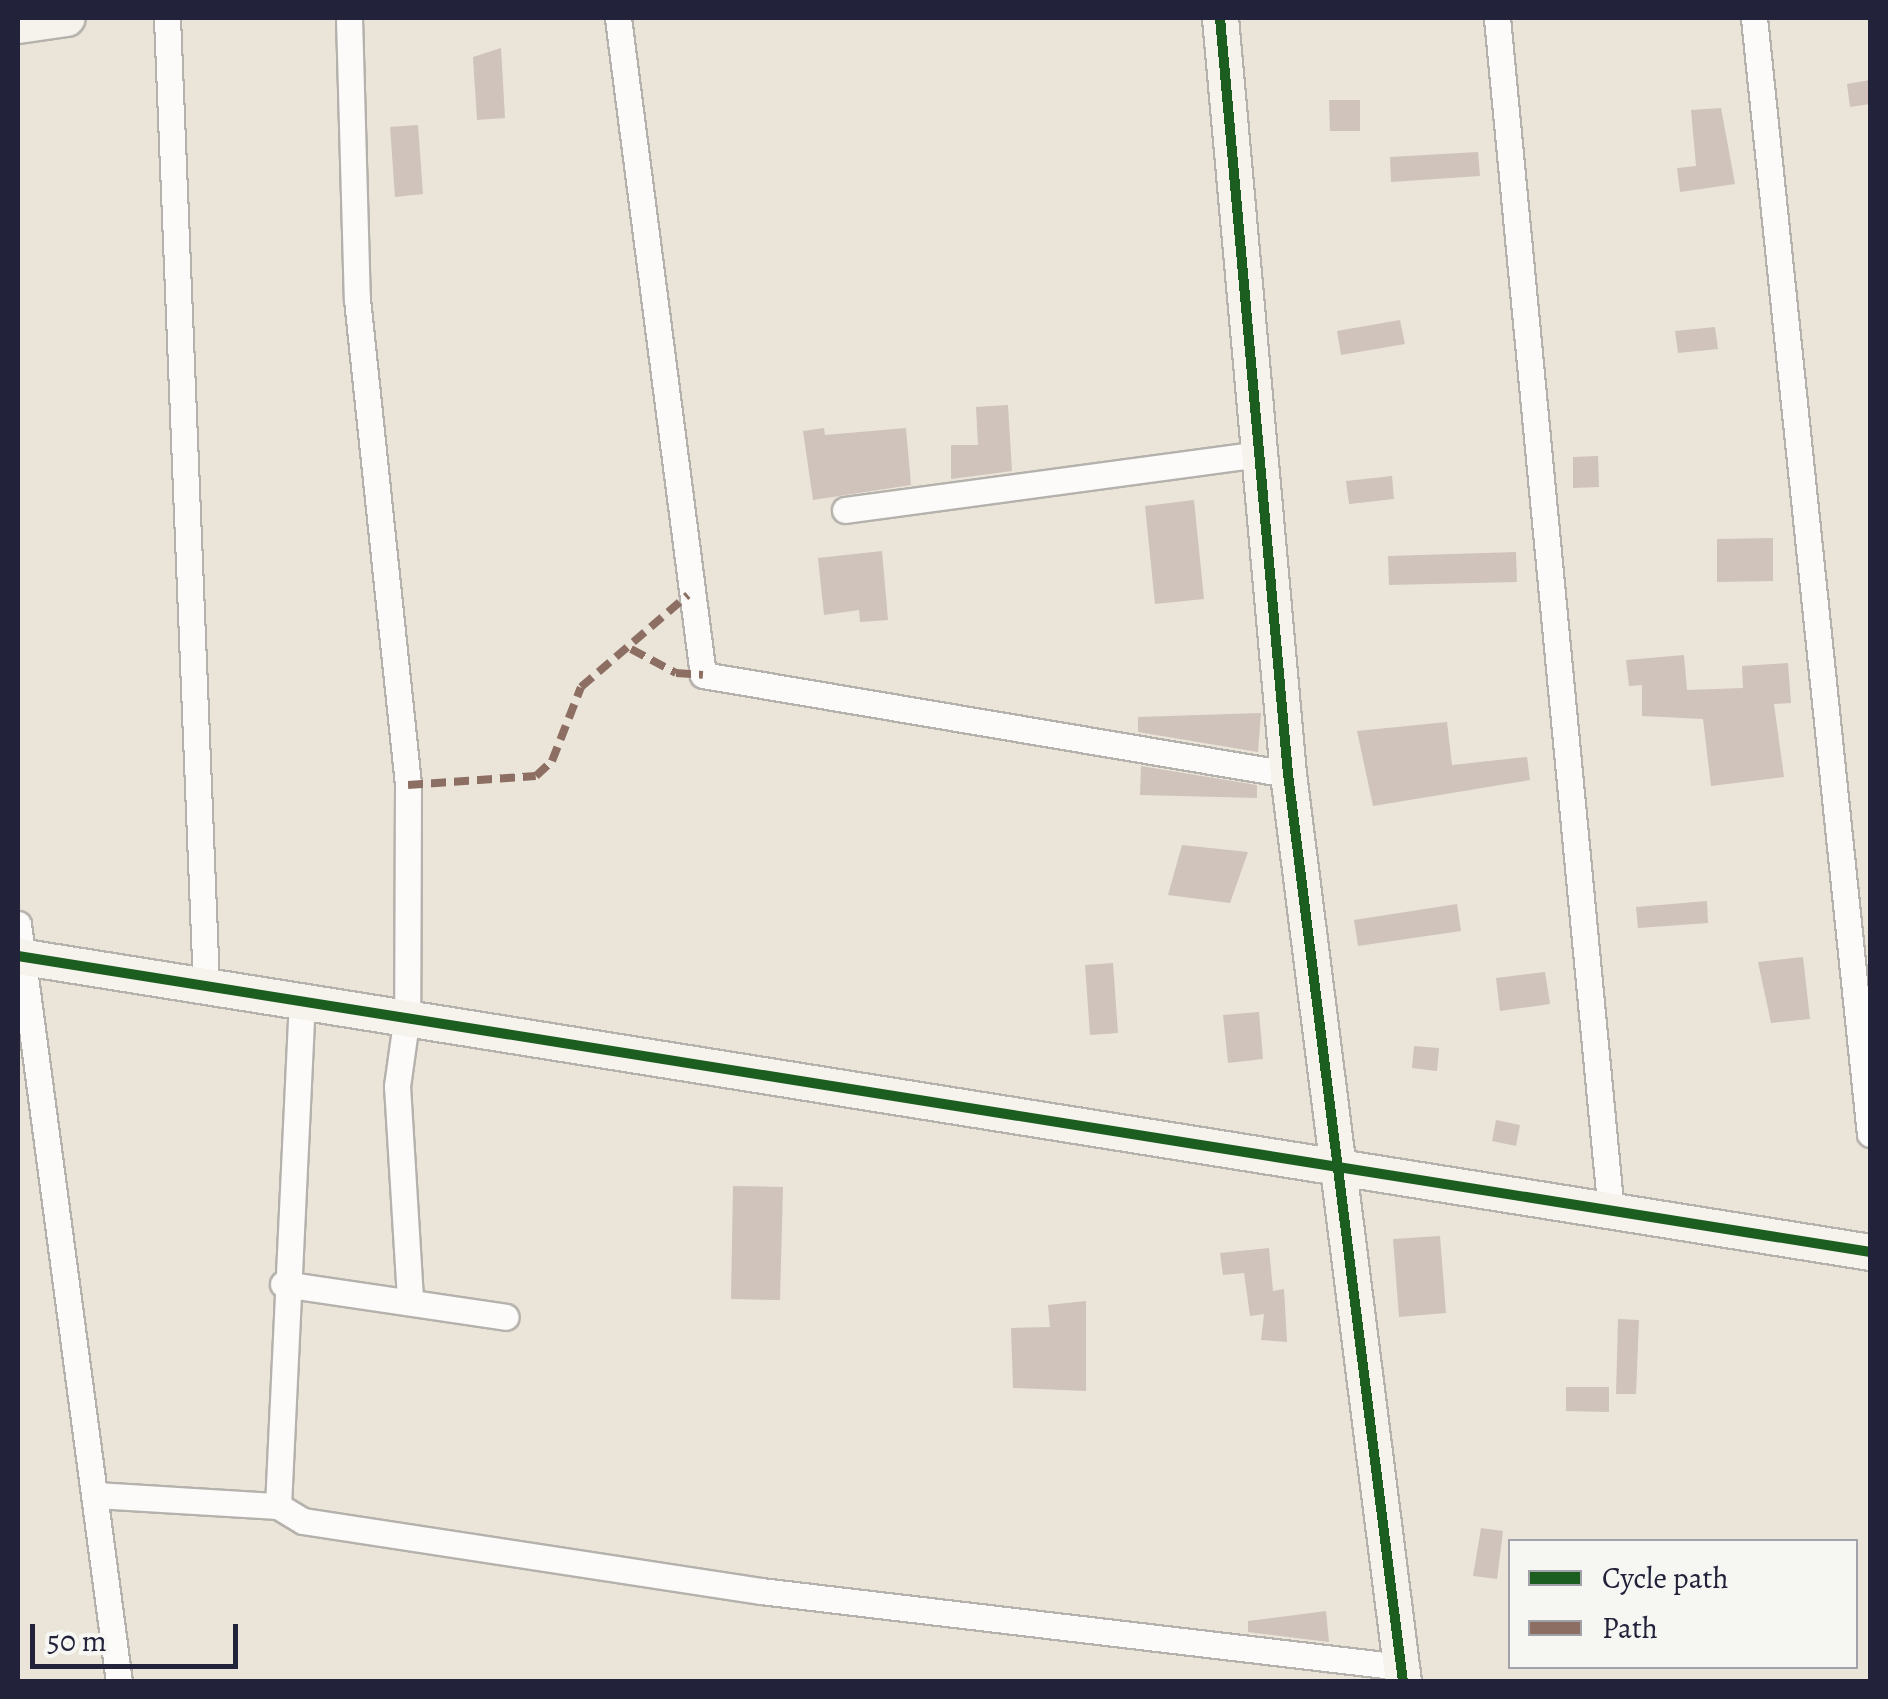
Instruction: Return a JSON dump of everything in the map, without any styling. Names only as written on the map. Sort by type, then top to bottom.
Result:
[{"type":"street","points":[[18,25],[66,18]]},
{"type":"street","points":[[167,18],[206,985]]},
{"type":"street","points":[[349,18],[356,299],[408,784],[407,1015],[396,1086],[410,1300]]},
{"type":"street","points":[[618,18],[703,674],[1288,774]]},
{"type":"street","points":[[96,1495],[278,1506],[303,1522],[760,1591],[1402,1674],[1335,1172],[1288,774],[1220,18]]},
{"type":"street","points":[[1497,18],[1611,1213]]},
{"type":"street","points":[[1754,18],[1870,1134]]},
{"type":"street","points":[[844,510],[1258,454]]},
{"type":"street","points":[[120,1682],[19,945],[206,985],[407,1015],[1335,1172],[1870,1252]]},
{"type":"street","points":[[278,1506],[283,1284],[302,1000]]},
{"type":"street","points":[[283,1284],[506,1317]]},
{"type":"building","points":[[501,48],[505,118],[477,120],[473,57]]},
{"type":"building","points":[[1870,80],[1870,104],[1850,107],[1847,84]]},
{"type":"building","points":[[1329,100],[1360,100],[1360,131],[1330,131]]},
{"type":"building","points":[[1721,108],[1735,184],[1680,192],[1677,168],[1696,166],[1691,110]]},
{"type":"building","points":[[418,125],[423,194],[395,197],[390,127]]},
{"type":"building","points":[[1478,152],[1480,176],[1391,182],[1390,157]]},
{"type":"building","points":[[1400,320],[1405,344],[1341,355],[1337,331]]},
{"type":"building","points":[[1715,327],[1718,349],[1678,353],[1675,331]]},
{"type":"building","points":[[1008,405],[1012,471],[951,479],[951,445],[978,445],[976,407]]},
{"type":"building","points":[[824,428],[825,435],[906,428],[911,485],[813,500],[803,431]]},
{"type":"building","points":[[1598,456],[1599,487],[1573,488],[1573,457]]},
{"type":"building","points":[[1392,476],[1394,499],[1349,504],[1346,481]]},
{"type":"building","points":[[1194,500],[1204,599],[1155,604],[1145,506]]},
{"type":"building","points":[[1773,538],[1773,581],[1717,582],[1717,539]]},
{"type":"building","points":[[882,551],[888,620],[860,622],[859,610],[824,615],[818,558]]},
{"type":"building","points":[[1516,552],[1517,582],[1389,585],[1388,556]]},
{"type":"building","points":[[1684,655],[1687,690],[1743,688],[1742,666],[1788,663],[1791,703],[1774,704],[1784,777],[1711,786],[1703,719],[1642,716],[1642,685],[1629,686],[1626,660]]},
{"type":"building","points":[[1261,713],[1258,752],[1138,732],[1138,717]]},
{"type":"building","points":[[1447,722],[1452,765],[1527,757],[1530,780],[1373,806],[1357,731]]},
{"type":"building","points":[[1141,766],[1257,785],[1257,798],[1140,795]]},
{"type":"building","points":[[1182,845],[1248,852],[1230,903],[1168,895]]},
{"type":"building","points":[[1707,901],[1708,923],[1638,928],[1636,907]]},
{"type":"building","points":[[1457,904],[1461,931],[1358,946],[1354,920]]},
{"type":"building","points":[[1803,957],[1810,1019],[1771,1023],[1758,962]]},
{"type":"building","points":[[1113,963],[1118,1033],[1090,1035],[1085,965]]},
{"type":"building","points":[[1545,972],[1550,1004],[1500,1011],[1496,978]]},
{"type":"building","points":[[1259,1012],[1263,1059],[1228,1063],[1223,1015]]},
{"type":"building","points":[[1414,1046],[1439,1048],[1437,1071],[1412,1068]]},
{"type":"building","points":[[1496,1120],[1520,1125],[1516,1146],[1492,1141]]},
{"type":"building","points":[[733,1186],[783,1187],[780,1300],[731,1299]]},
{"type":"building","points":[[1440,1236],[1446,1313],[1399,1317],[1393,1239]]},
{"type":"building","points":[[1269,1248],[1273,1291],[1284,1289],[1287,1342],[1261,1340],[1264,1314],[1250,1316],[1244,1273],[1223,1275],[1220,1253]]},
{"type":"building","points":[[1086,1301],[1086,1391],[1013,1388],[1011,1328],[1050,1327],[1048,1305]]},
{"type":"building","points":[[1618,1319],[1639,1320],[1636,1394],[1616,1394]]},
{"type":"building","points":[[1566,1387],[1609,1387],[1609,1412],[1566,1411]]},
{"type":"building","points":[[1481,1528],[1503,1531],[1497,1579],[1473,1576]]},
{"type":"building","points":[[1326,1611],[1329,1642],[1248,1632],[1248,1621]]},
{"type":"marked path","points":[[408,785],[536,776],[552,761],[581,687],[688,595]]},
{"type":"marked path","points":[[631,649],[676,673],[703,675]]},
{"type":"cycle path","points":[[1220,18],[1288,774],[1403,1682]]},
{"type":"cycle path","points":[[18,956],[1870,1252]]}]
